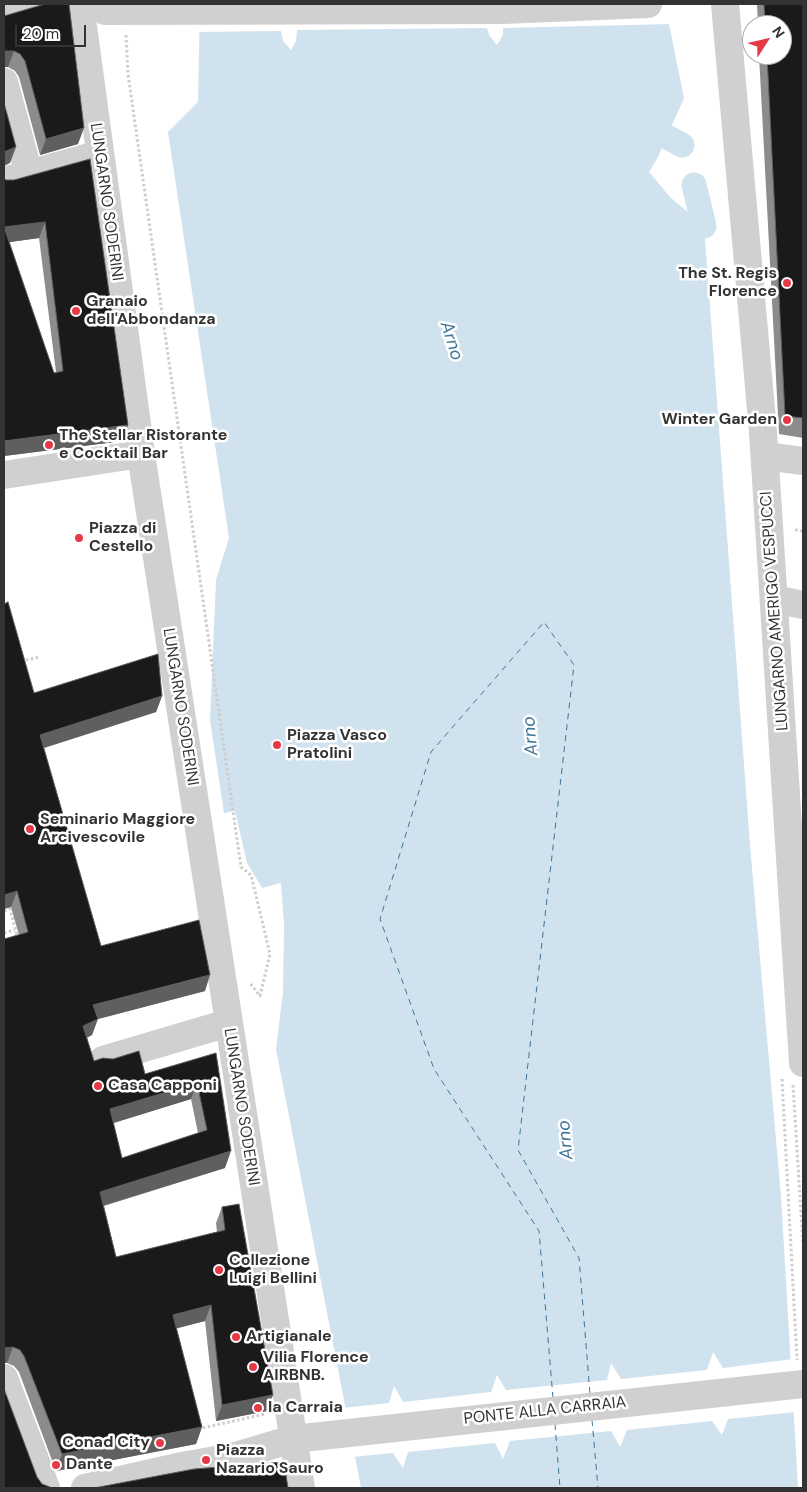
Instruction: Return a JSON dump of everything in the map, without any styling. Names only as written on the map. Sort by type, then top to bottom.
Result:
[{"type":"street","points":[[4,10],[26,4]]},
{"type":"street","points":[[85,6],[503,10],[648,4]]},
{"type":"street","name":"LUNGARNO AMERIGO VESPUCCI","points":[[725,4],[741,158],[775,599],[793,1066]]},
{"type":"street","name":"LUNGARNO AMERIGO VESPUCCI","points":[[734,4],[742,22],[749,100],[741,158]]},
{"type":"street","name":"LUNGARNO SODERINI","points":[[85,6],[100,154],[141,454],[301,1488]]},
{"type":"street","points":[[4,82],[29,174]]},
{"type":"street","points":[[4,181],[100,154]]},
{"type":"street","points":[[4,475],[141,454]]},
{"type":"street","points":[[765,456],[803,461]]},
{"type":"street","points":[[775,599],[803,604]]},
{"type":"street","points":[[104,1060],[228,1023]]},
{"type":"street","points":[[4,1378],[46,1488]]},
{"type":"street","name":"PONTE ALLA CARRAIA","points":[[294,1439],[799,1378]]},
{"type":"street","points":[[85,1488],[182,1466],[232,1457],[294,1439]]},
{"type":"path","points":[[126,30],[128,74],[241,867],[251,874],[270,954],[260,996],[244,976]]},
{"type":"path","points":[[15,663],[40,657]]},
{"type":"path","points":[[4,911],[10,909],[20,947]]},
{"type":"path","points":[[4,933],[15,930]]},
{"type":"path","points":[[793,1066],[799,1378]]},
{"type":"water","name":"Arno","points":[[200,4],[665,4],[684,98],[658,157],[649,172],[670,197],[704,226],[750,845],[781,1196],[798,1488],[361,1488],[276,1049],[283,992],[284,925],[281,883],[262,888],[247,863],[235,811],[224,813],[210,720],[216,580],[229,538],[168,132],[198,102]]},
{"type":"pier","points":[[197,4],[668,4],[672,24],[503,28],[503,35],[497,45],[489,35],[487,28],[297,30],[296,41],[291,50],[283,41],[281,31],[197,32]]},
{"type":"pier","points":[[713,1352],[723,1368],[793,1359],[796,1412],[728,1419],[722,1435],[712,1421],[627,1430],[620,1447],[611,1431],[510,1441],[503,1459],[495,1443],[408,1452],[403,1468],[393,1453],[352,1457],[343,1408],[389,1403],[394,1386],[403,1402],[491,1392],[497,1375],[506,1390],[607,1380],[611,1363],[621,1379],[707,1370]]},
{"type":"building","points":[[45,4],[69,4],[84,128],[46,139],[25,61],[20,54],[14,51],[4,52],[4,16]]},
{"type":"building","name":"The St. Regis Florence","points":[[764,4],[803,4],[803,418],[785,416],[767,65],[792,65],[792,15],[765,15]]},
{"type":"building","points":[[4,103],[16,147],[4,152]]},
{"type":"building","name":"Granaio dell'Abbondanza","points":[[90,159],[128,425],[4,441],[4,227],[4,179],[14,180]],"holes":[[[45,222],[63,371],[54,373],[4,227]]]},
{"type":"building","points":[[8,602],[34,693],[158,654],[162,696],[40,735],[101,946],[199,920],[210,975],[93,1005],[98,1019],[83,1026],[94,1061],[103,1058],[113,1059],[139,1051],[145,1074],[216,1053],[231,1151],[100,1192],[116,1257],[225,1230],[222,1207],[239,1204],[273,1395],[222,1405],[211,1305],[173,1315],[202,1427],[62,1454],[24,1356],[20,1350],[13,1347],[4,1348],[4,939],[28,932],[17,891],[4,895],[4,604]],"holes":[[[197,1083],[207,1130],[122,1158],[110,1109]]]},
{"type":"building","points":[[4,1389],[37,1477],[42,1484],[51,1488],[4,1488]]},
{"type":"building","points":[[284,1462],[288,1488],[94,1488],[194,1469]]},
{"type":"waterway","points":[[667,137],[682,145]]},
{"type":"waterway","points":[[694,185],[704,226]]},
{"type":"ferry route","points":[[553,1398],[539,1231],[434,1069],[380,919],[431,752],[544,622],[574,665],[518,1150],[579,1258],[590,1394]]},
{"type":"ferry route","points":[[592,1420],[598,1488]]},
{"type":"ferry route","points":[[555,1424],[560,1488]]},
{"type":"place","name":"The St. Regis Florence","points":[[787,283]]},
{"type":"place","name":"Granaio dell'Abbondanza","points":[[76,311]]},
{"type":"place","name":"Winter Garden","points":[[787,420]]},
{"type":"place","name":"The Stellar Ristorante e Cocktail Bar","points":[[49,445]]},
{"type":"place","name":"Piazza di Cestello","points":[[79,538]]},
{"type":"place","name":"Piazza Vasco Pratolini","points":[[277,745]]},
{"type":"place","name":"Seminario Maggiore Arcivescovile","points":[[30,829]]},
{"type":"place","name":"Casa Capponi","points":[[98,1086]]},
{"type":"place","name":"Collezione Luigi Bellini","points":[[219,1270]]},
{"type":"place","name":"Artigianale","points":[[236,1337]]},
{"type":"place","name":"Vilia Florence AIRBNB.","points":[[253,1367]]},
{"type":"place","name":"la Carraia","points":[[258,1408]]},
{"type":"place","name":"Conad City","points":[[160,1443]]},
{"type":"place","name":"Piazza Nazario Sauro","points":[[206,1460]]},
{"type":"place","name":"Dante","points":[[56,1465]]}]
